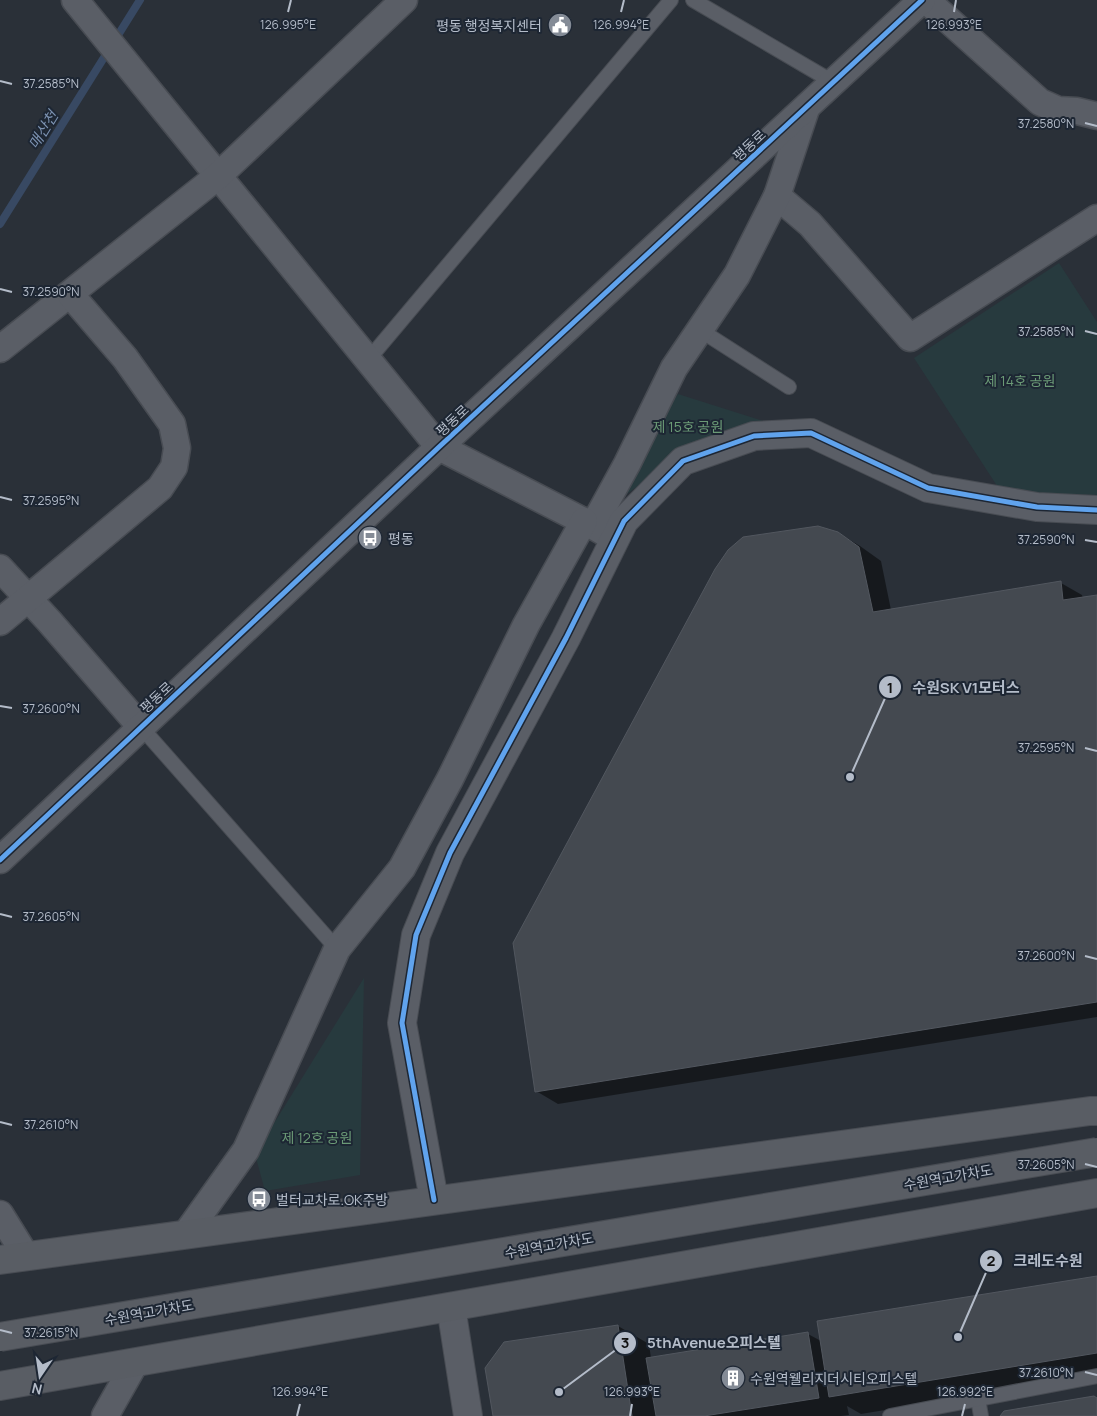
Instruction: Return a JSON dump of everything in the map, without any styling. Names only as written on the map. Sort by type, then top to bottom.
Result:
[{"type":"main road","points":[[13,1258],[1095,1109]]},
{"type":"main road","name":"수원역고가차도","points":[[0,1337],[1097,1152]]},
{"type":"main road","points":[[0,1386],[1097,1193]]},
{"type":"street","points":[[75,0],[439,447],[598,528]]},
{"type":"street","points":[[0,349],[218,176],[404,0]]},
{"type":"street","points":[[924,0],[1040,102],[1058,110],[1077,111],[1097,116]]},
{"type":"street","name":"평동로","points":[[0,860],[439,447],[924,0]]},
{"type":"street","points":[[434,1200],[402,1023],[416,935],[450,853],[566,638],[598,528],[627,464],[674,368],[737,275],[777,196],[807,106]]},
{"type":"street","points":[[777,196],[810,224],[910,338],[1097,218]]},
{"type":"street","points":[[0,622],[160,488],[174,468],[177,448],[172,424],[125,358],[70,294]]},
{"type":"street","points":[[186,1234],[246,1150],[337,949],[402,868],[450,780],[526,625],[598,528],[624,521],[683,461],[754,436],[811,434],[928,488],[1037,507],[1097,510]]},
{"type":"street","points":[[0,568],[141,727]]},
{"type":"street","points":[[0,1214],[13,1258]]},
{"type":"street","points":[[451,1307],[468,1416]]},
{"type":"street","points":[[105,1416],[135,1362]]},
{"type":"lane","points":[[368,360],[671,0]]},
{"type":"lane","points":[[693,0],[833,82]]},
{"type":"lane","points":[[700,330],[789,387]]},
{"type":"lane","points":[[141,727],[337,949]]},
{"type":"lane","points":[[890,1416],[1097,1376]]},
{"type":"lane","points":[[978,1399],[981,1416]]},
{"type":"green space","name":"제 14호 공원","points":[[1059,263],[1097,322],[1097,495],[1001,492],[914,358]]},
{"type":"green space","name":"제 15호 공원","points":[[678,394],[782,427],[682,454],[602,512]]},
{"type":"green space","name":"제 12호 공원","points":[[364,978],[360,1175],[265,1191],[255,1154]]},
{"type":"building","points":[[818,526],[838,532],[859,547],[873,612],[1061,581],[1063,600],[1097,595],[1097,1002],[535,1092],[513,943],[715,569],[728,550],[743,537]]},
{"type":"building","points":[[1097,1276],[1097,1353],[829,1397],[817,1321]]},
{"type":"building","points":[[618,1325],[632,1416],[493,1416],[485,1368],[504,1342]]},
{"type":"building","name":"수원역웰리지더시티오피스텔","points":[[808,1332],[819,1398],[704,1416],[656,1416],[646,1358]]},
{"type":"building","points":[[1094,1396],[1097,1398],[1097,1416],[1000,1416],[1004,1411]]},
{"type":"waterway","name":"매산천","points":[[0,224],[140,0]]},
{"type":"cycle path","points":[[0,860],[439,447],[922,0]]},
{"type":"cycle path","points":[[434,1200],[402,1023],[416,935],[450,853],[566,638],[624,521],[683,461],[754,436],[811,433],[928,488],[1037,507],[1097,510]]},
{"type":"place","name":"평동 행정복지센터","points":[[560,25]]},
{"type":"place","name":"평동","points":[[370,538]]},
{"type":"place","name":"수원SK V1모터스","points":[[850,777]]},
{"type":"place","name":"벌터교차로.OK주방","points":[[259,1199]]},
{"type":"place","name":"크레도수원","points":[[958,1337]]},
{"type":"place","name":"수원역웰리지더시티오피스텔","points":[[733,1378]]},
{"type":"place","name":"5thAvenue오피스텔","points":[[559,1392]]}]
